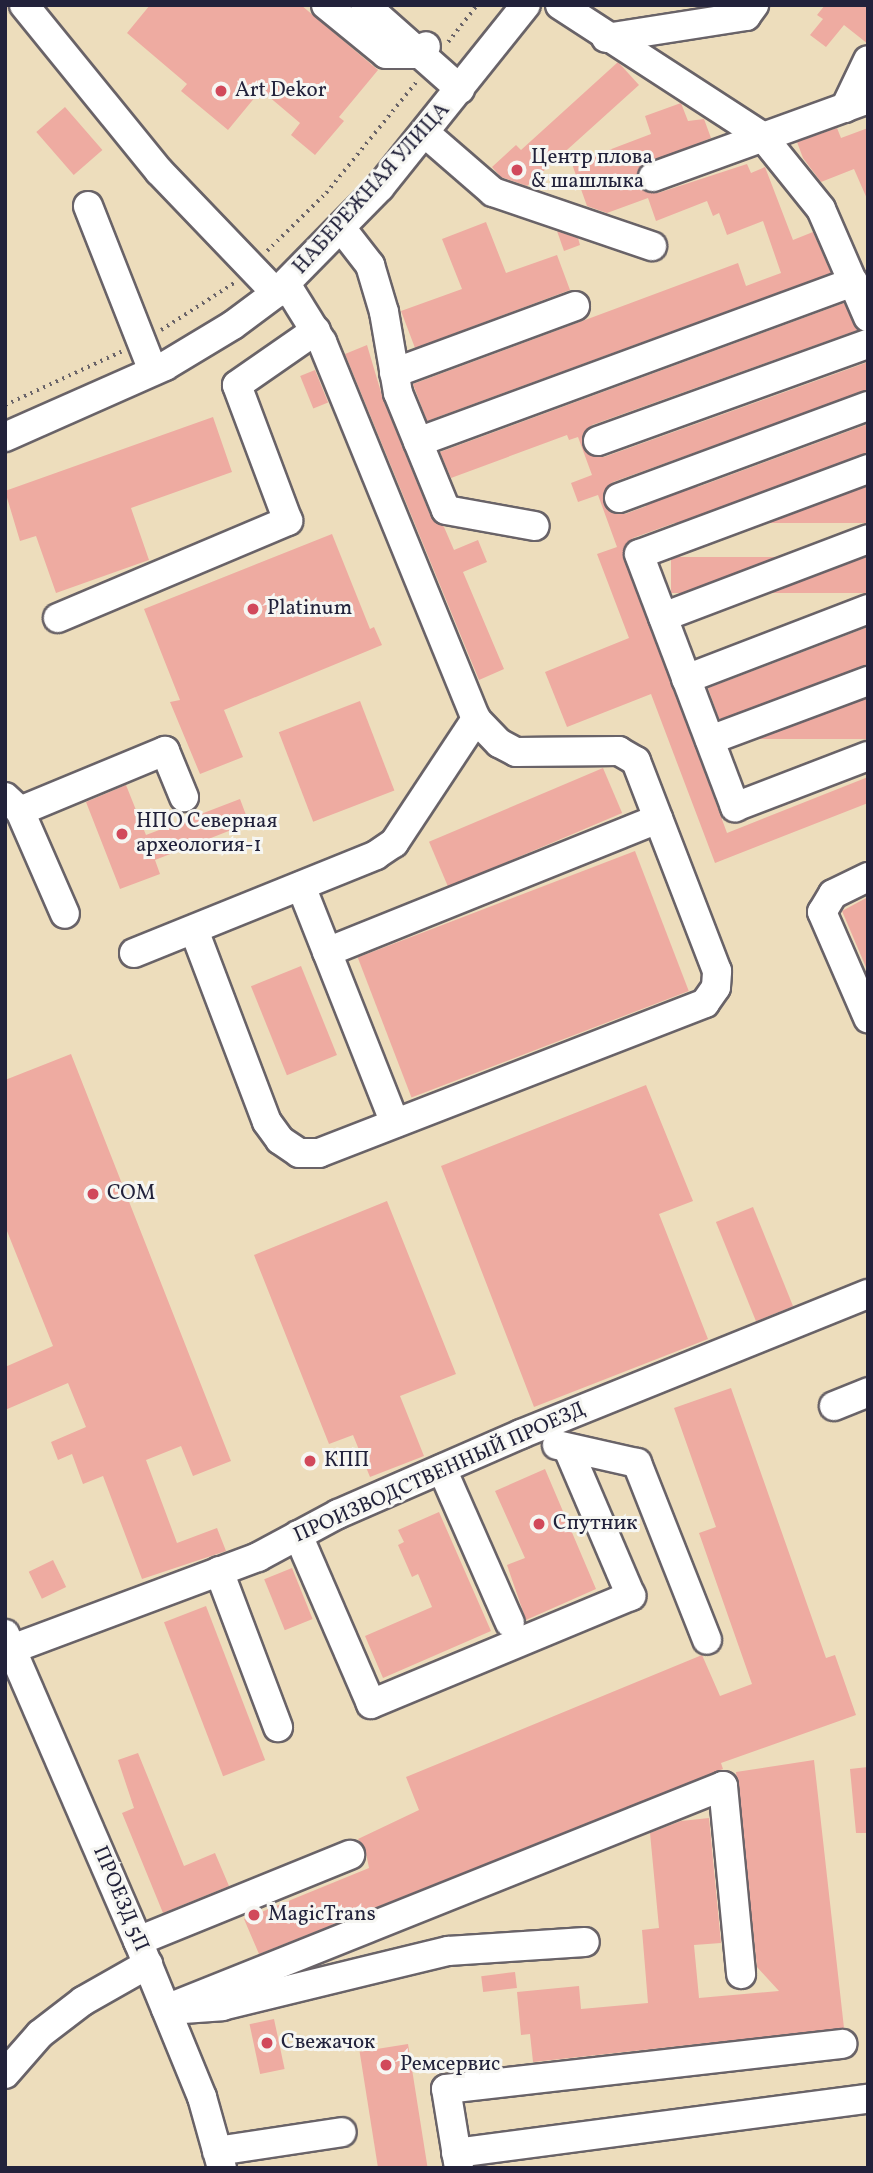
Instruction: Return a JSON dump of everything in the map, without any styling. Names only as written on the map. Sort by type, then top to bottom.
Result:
[{"type":"street","points":[[24,5],[159,171],[281,288],[316,330],[476,719],[499,743],[516,752],[619,751],[636,761],[717,971],[716,987],[705,1003],[319,1153],[299,1153],[280,1140],[267,1122],[194,930]]},
{"type":"street","points":[[326,5],[386,54],[426,55]]},
{"type":"street","name":"НАБЕРЕЖНАЯ УЛИЦА","points":[[8,427],[153,371],[233,325],[281,288],[342,229],[425,133],[526,5]]},
{"type":"street","points":[[560,5],[606,38],[762,137],[821,209],[868,317]]},
{"type":"street","points":[[606,38],[746,16],[754,5]]},
{"type":"street","points":[[375,11],[460,89]]},
{"type":"street","points":[[653,177],[856,104],[868,60]]},
{"type":"street","points":[[425,133],[493,192],[652,246]]},
{"type":"street","points":[[88,205],[153,371]]},
{"type":"street","points":[[342,229],[370,265],[384,312],[394,373],[446,510],[535,527]]},
{"type":"street","points":[[418,442],[854,282]]},
{"type":"street","points":[[394,373],[575,306]]},
{"type":"street","points":[[58,618],[288,521],[237,385],[316,330]]},
{"type":"street","points":[[598,441],[868,344]]},
{"type":"street","points":[[619,498],[868,406]]},
{"type":"street","points":[[868,469],[639,554],[735,807],[868,756]]},
{"type":"street","points":[[663,617],[868,539]]},
{"type":"street","points":[[687,679],[868,609]]},
{"type":"street","points":[[710,740],[868,681]]},
{"type":"street","points":[[134,953],[301,886],[394,843],[476,719]]},
{"type":"street","points":[[65,914],[13,804],[165,751],[184,797]]},
{"type":"street","points":[[327,952],[658,820]]},
{"type":"street","points":[[868,877],[833,894],[822,912],[868,1018]]},
{"type":"street","points":[[301,886],[394,1123]]},
{"type":"street","name":"ПРОИЗВОДСТВЕННЫЙ ПРОЕЗД","points":[[8,1642],[219,1571],[521,1434],[868,1294]]},
{"type":"street","points":[[834,1406],[868,1392]]},
{"type":"street","points":[[521,1434],[568,1449],[637,1463],[707,1640]]},
{"type":"street","points":[[298,1535],[371,1703],[631,1597],[568,1449]]},
{"type":"street","points":[[442,1469],[510,1623]]},
{"type":"street","points":[[219,1571],[278,1727]]},
{"type":"street","name":"ПРОЕЗД 5П","points":[[8,1642],[166,2009],[202,2097],[220,2160]]},
{"type":"street","points":[[166,2009],[723,1786],[741,1974]]},
{"type":"street","points":[[9,2063],[143,1953],[350,1855]]},
{"type":"street","points":[[166,2009],[222,2006],[448,1951],[585,1942]]},
{"type":"street","points":[[842,2044],[446,2090],[457,2160],[868,2099]]},
{"type":"street","points":[[220,2160],[342,2132]]},
{"type":"path","points":[[426,55],[477,5]]},
{"type":"building","points":[[150,5],[301,5],[378,70],[339,117],[344,121],[315,155],[291,135],[300,123],[261,90],[228,130],[181,91],[187,84],[127,33]]},
{"type":"building","points":[[825,5],[868,5],[868,44],[844,25],[826,47],[810,35],[823,19],[817,15]]},
{"type":"building","points":[[618,62],[639,85],[527,186],[501,177],[492,167],[516,145],[521,150]]},
{"type":"building","points":[[681,103],[688,121],[704,119],[711,138],[641,166],[637,175],[642,189],[658,193],[747,164],[751,173],[765,167],[793,240],[813,232],[831,273],[427,421],[413,384],[738,263],[746,286],[781,273],[763,221],[727,235],[719,213],[713,216],[707,201],[656,221],[648,198],[607,213],[587,206],[572,164],[651,134],[645,116]]},
{"type":"building","points":[[65,107],[102,150],[74,175],[36,132]]},
{"type":"building","points":[[837,128],[841,138],[868,128],[868,201],[854,169],[821,182],[803,158],[797,142]]},
{"type":"building","points":[[486,222],[506,273],[557,255],[570,290],[415,348],[401,311],[462,289],[442,239]]},
{"type":"building","points":[[557,231],[578,238],[580,245],[564,251]]},
{"type":"building","points":[[844,303],[858,330],[592,425],[582,437],[587,453],[604,457],[868,362],[868,390],[613,482],[603,495],[608,510],[625,514],[868,424],[868,453],[633,538],[623,551],[727,833],[868,777],[868,803],[715,863],[651,694],[567,727],[545,672],[629,638],[597,554],[617,547],[598,495],[578,502],[571,483],[592,475],[578,437],[569,440],[567,435],[451,478],[440,452]]},
{"type":"building","points":[[367,345],[383,399],[431,517],[444,527],[454,550],[478,540],[487,562],[463,572],[504,669],[479,680],[345,354]]},
{"type":"building","points":[[315,370],[328,402],[313,408],[300,376]]},
{"type":"building","points":[[213,417],[232,472],[131,508],[149,560],[56,593],[36,536],[20,541],[5,491]]},
{"type":"building","points":[[646,487],[868,487],[868,523],[646,523]]},
{"type":"building","points":[[332,534],[370,629],[374,627],[382,645],[224,710],[243,757],[200,774],[170,702],[180,700],[144,609]]},
{"type":"building","points":[[671,557],[868,557],[868,593],[671,593]]},
{"type":"building","points":[[868,627],[868,665],[719,719],[708,688]]},
{"type":"building","points":[[722,699],[868,699],[868,739],[722,739]]},
{"type":"building","points":[[360,701],[394,791],[313,822],[279,732]]},
{"type":"building","points":[[603,768],[622,813],[448,887],[429,842]]},
{"type":"building","name":"НПО Северная археология-1","points":[[126,785],[146,835],[240,799],[249,823],[155,860],[160,874],[120,889],[86,802]]},
{"type":"building","points":[[635,851],[689,991],[411,1097],[358,957]]},
{"type":"building","points":[[868,897],[868,972],[842,911]]},
{"type":"building","points":[[301,966],[337,1055],[287,1075],[251,986]]},
{"type":"building","points":[[71,1054],[231,1461],[193,1476],[181,1446],[146,1460],[177,1543],[217,1528],[226,1551],[142,1579],[103,1476],[83,1484],[72,1454],[58,1460],[51,1442],[86,1427],[68,1383],[5,1410],[5,1367],[53,1346],[5,1226],[5,1080]]},
{"type":"building","points":[[646,1085],[693,1201],[659,1214],[708,1339],[534,1407],[441,1166]]},
{"type":"building","points":[[387,1201],[456,1374],[400,1396],[424,1456],[370,1477],[353,1435],[329,1444],[254,1255]]},
{"type":"building","points":[[753,1207],[793,1306],[756,1321],[716,1222]]},
{"type":"building","points":[[731,1388],[826,1658],[835,1655],[856,1715],[721,1763],[723,1769],[259,1954],[244,1919],[369,1868],[365,1848],[358,1839],[419,1810],[406,1777],[702,1655],[720,1696],[752,1684],[699,1533],[716,1527],[674,1408]]},
{"type":"building","name":"Спутник","points":[[545,1469],[596,1589],[526,1620],[507,1565],[525,1558],[495,1491]]},
{"type":"building","points":[[439,1512],[491,1631],[383,1678],[365,1636],[432,1607],[418,1574],[412,1577],[398,1545],[404,1542],[398,1530]]},
{"type":"building","points":[[53,1560],[66,1587],[42,1599],[29,1572]]},
{"type":"building","points":[[292,1568],[313,1619],[285,1630],[264,1579]]},
{"type":"building","points":[[206,1606],[265,1760],[223,1776],[164,1622]]},
{"type":"building","points":[[138,1753],[184,1866],[215,1853],[229,1886],[163,1913],[122,1813],[134,1808],[118,1760]]},
{"type":"building","points":[[814,1760],[844,2028],[533,2062],[530,2034],[521,2035],[517,1992],[579,1986],[581,2009],[648,2003],[642,1930],[659,1928],[650,1833],[681,1821],[709,1818],[721,1943],[694,1945],[699,1998],[779,1991],[757,1967],[736,1772]]},
{"type":"building","points":[[868,1767],[868,1833],[856,1833],[850,1769]]},
{"type":"building","points":[[515,1972],[517,1988],[483,1992],[481,1976]]},
{"type":"building","name":"Свежачок","points":[[274,2019],[285,2069],[260,2074],[250,2024]]},
{"type":"building","points":[[408,2044],[428,2167],[378,2168],[360,2052]]},
{"type":"place","name":"Art Dekor","points":[[221,91]]},
{"type":"place","name":"Центр плова & шашлыка","points":[[517,170]]},
{"type":"place","name":"Platinum","points":[[253,609]]},
{"type":"place","name":"НПО Северная археология-1","points":[[122,834]]},
{"type":"place","name":"СОМ","points":[[93,1194]]},
{"type":"place","name":"КПП","points":[[310,1461]]},
{"type":"place","name":"Спутник","points":[[539,1524]]},
{"type":"place","name":"MagicTrans","points":[[254,1915]]},
{"type":"place","name":"Свежачок","points":[[267,2043]]},
{"type":"place","name":"Ремсервис","points":[[386,2065]]}]
